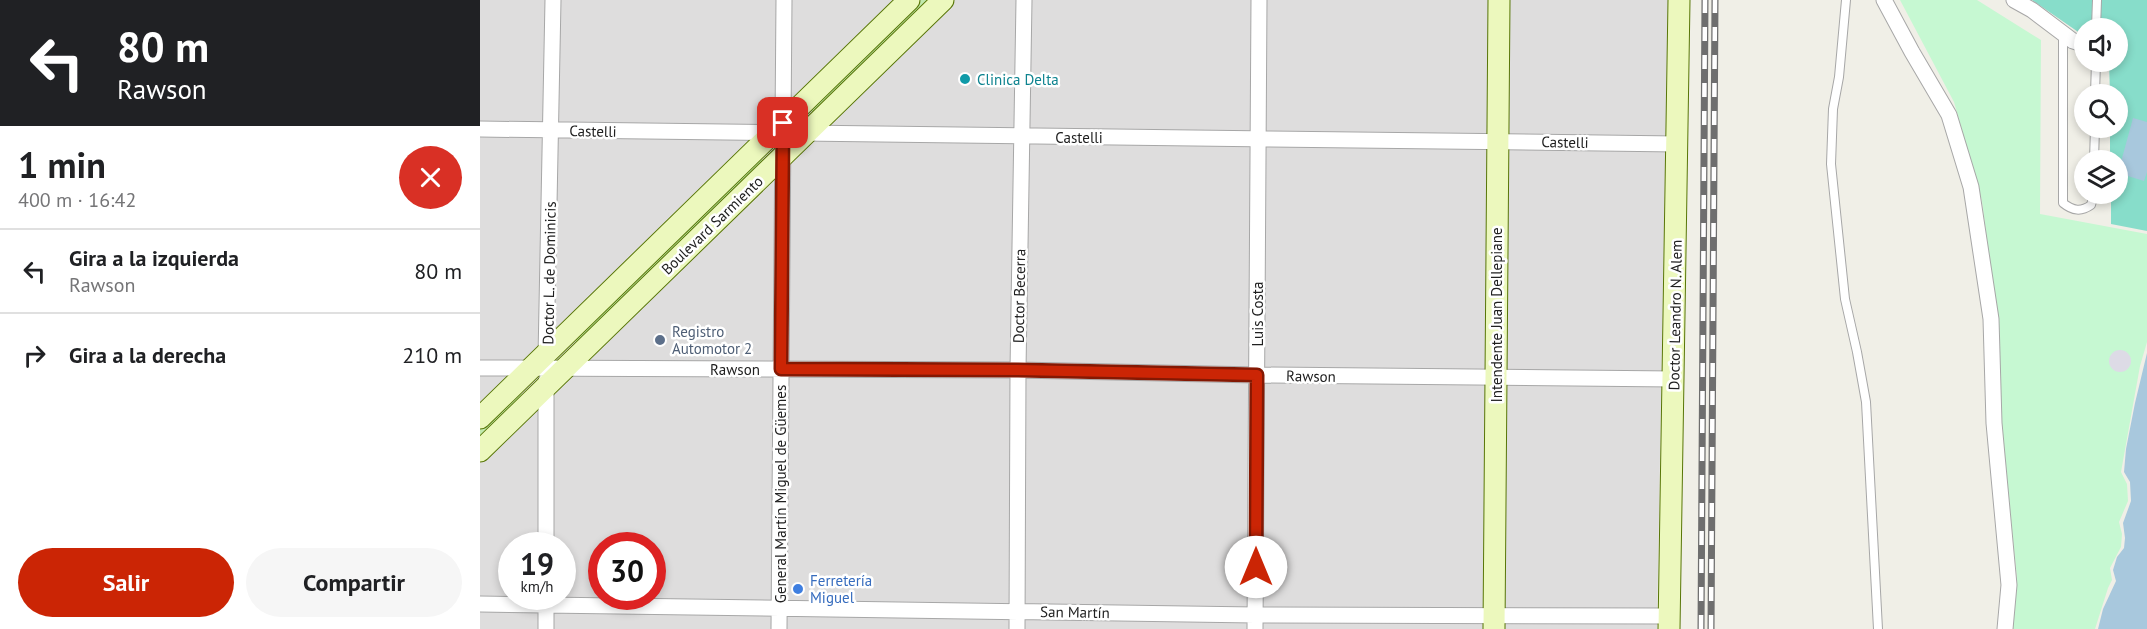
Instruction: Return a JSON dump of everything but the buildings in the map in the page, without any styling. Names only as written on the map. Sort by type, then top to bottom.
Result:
[{"type":"street","name":"Doctor L. de Dominicis","points":[[546,532],[553,0]]},
{"type":"street","name":"General Martín Miguel de Güemes","points":[[779,629],[783,156],[779,130],[784,0]]},
{"type":"street","name":"Boulevard Sarmiento","points":[[480,451],[547,369],[909,0]]},
{"type":"street","name":"Boulevard Sarmiento","points":[[480,418],[547,369],[783,156],[943,0]]},
{"type":"street","name":"Doctor Becerra","points":[[1017,629],[1018,370],[1024,0]]},
{"type":"street","name":"Luis Costa","points":[[1255,622],[1259,0]]},
{"type":"street","name":"Intendente Juan Dellepiane","points":[[1494,622],[1499,0]]},
{"type":"street","name":"Doctor Leandro N. Alem","points":[[1669,622],[1679,0]]},
{"type":"street","points":[[1884,0],[1949,115],[1971,187],[1991,319],[1994,423],[2008,585],[2005,629]]},
{"type":"street","points":[[2014,0],[2032,10],[2074,42]]},
{"type":"street","name":"Castelli","points":[[480,129],[779,130],[806,134],[1677,144]]},
{"type":"street","name":"Rawson","points":[[480,368],[1018,370],[1674,379]]},
{"type":"street","name":"San Martín","points":[[576,602],[779,608],[1017,611],[1255,622],[1669,622]]},
{"type":"street","name":"San Martín","points":[[480,604],[498,603]]},
{"type":"street","points":[[546,610],[546,629]]},
{"type":"lane","points":[[1845,0],[1839,77],[1833,109],[1831,164],[1845,299],[1866,402],[1878,629]]},
{"type":"lane","points":[[2096,18],[2097,0]]},
{"type":"lane","points":[[2063,34],[2063,203],[2070,209],[2083,210],[2091,204]]},
{"type":"shaded area","points":[[480,0],[1668,0],[1657,629],[480,629]]},
{"type":"shaded area","points":[[2032,0],[2147,0],[2147,231],[2111,224],[2111,204],[2128,204],[2128,150],[2110,150],[2110,138],[2128,138],[2128,84],[2110,84],[2109,72],[2128,72],[2128,18],[2074,18],[2074,29]]},
{"type":"shaded area","points":[[2133,118],[2147,122],[2147,172],[2144,181],[2128,176],[2128,150],[2124,150]]},
{"type":"shaded area","points":[[2120,350],[2128,353],[2131,361],[2128,369],[2120,372],[2112,369],[2109,361],[2112,353]]},
{"type":"shaded area","points":[[2147,353],[2147,629],[2098,629],[2103,609],[2116,581],[2113,570],[2117,557],[2124,548],[2123,523],[2131,501],[2130,482],[2124,472],[2126,449]]},
{"type":"green space","points":[[921,0],[932,0],[814,113],[812,112],[812,107]]},
{"type":"green space","points":[[1900,0],[1977,0],[2041,40],[2040,214],[2147,234],[2147,342],[2140,366],[2121,472],[2127,484],[2128,501],[2119,522],[2122,534],[2121,547],[2110,568],[2112,580],[2095,629],[2012,629],[2017,578],[2001,424],[1997,317],[1982,201],[1954,102]]},
{"type":"green space","points":[[760,158],[764,161],[579,343],[576,342],[575,338]]},
{"type":"green space","points":[[520,392],[523,396],[480,440],[480,429]]},
{"type":"railway","points":[[1701,629],[1705,0]]},
{"type":"railway","points":[[1711,629],[1715,0]]},
{"type":"place","name":"Clinica Delta","points":[[965,79]]},
{"type":"place","name":"Registro Automotor 2","points":[[660,340]]},
{"type":"place","name":"Ferretería Miguel","points":[[798,589]]},
{"type":"route","points":[[783,123],[781,369],[1018,370],[1257,375],[1256,567]]}]
